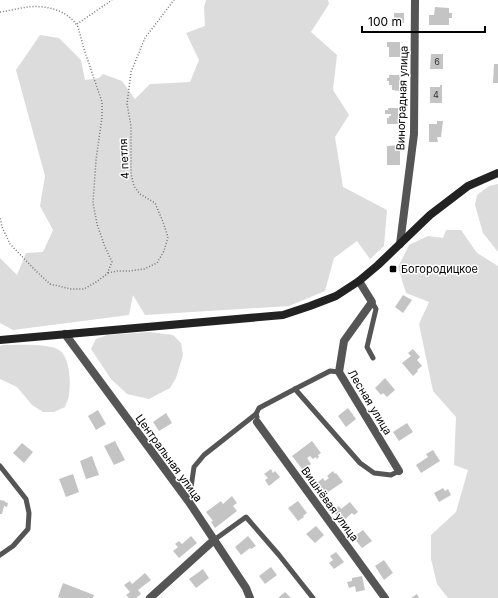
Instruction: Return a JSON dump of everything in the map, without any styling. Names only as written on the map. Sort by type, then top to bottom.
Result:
[{"type":"street","name":"Виноградная улица","points":[[400,244],[414,134],[415,0]]},
{"type":"street","points":[[0,340],[283,314],[310,306],[336,296],[359,281],[378,265],[430,215],[468,186],[498,173]]},
{"type":"street","points":[[359,281],[372,302]]},
{"type":"street","name":"Лесная улица","points":[[372,302],[344,341],[339,372],[399,471]]},
{"type":"street","name":"Центральная улица","points":[[65,334],[189,502],[246,588],[250,598]]},
{"type":"street","name":"Вишнёвая улица","points":[[257,418],[385,598]]},
{"type":"street","points":[[150,598],[214,540]]},
{"type":"lane","points":[[372,302],[376,309],[367,347],[373,358]]},
{"type":"lane","points":[[189,502],[194,467],[204,455],[257,418],[259,408],[330,371],[339,372]]},
{"type":"lane","points":[[295,389],[360,463],[374,473],[391,475],[399,471]]},
{"type":"lane","points":[[0,466],[26,500],[29,513],[28,529],[13,546],[0,555]]},
{"type":"lane","points":[[214,540],[246,517],[279,555],[313,598]]},
{"type":"path","points":[[76,24],[112,0]]},
{"type":"path","name":"4 петля","points":[[106,274],[117,271],[144,269],[157,263],[164,251],[168,237],[155,203],[140,194],[134,186],[131,174],[131,126],[127,104],[131,72],[145,38],[174,0]]},
{"type":"path","points":[[0,12],[29,7],[52,8],[66,14],[76,24],[81,35],[84,50],[102,102],[102,117],[96,160],[93,203],[97,224],[112,262],[106,274],[84,289],[71,289],[50,284],[10,244],[2,227],[0,218]]},
{"type":"shaded area","points":[[206,0],[328,0],[329,4],[311,32],[337,55],[333,90],[349,115],[335,137],[343,187],[387,210],[384,246],[370,259],[357,241],[334,258],[325,291],[289,306],[145,315],[133,295],[129,315],[13,330],[0,323],[0,258],[17,275],[26,253],[43,252],[53,230],[40,206],[45,176],[16,70],[40,35],[59,38],[81,60],[85,80],[99,78],[103,74],[122,81],[135,99],[150,84],[190,82],[199,60],[186,33],[205,26],[204,7]]},
{"type":"shaded area","points":[[498,184],[498,252],[483,233],[475,205],[477,195],[489,186]]},
{"type":"shaded area","points":[[446,230],[461,230],[477,253],[498,266],[498,598],[448,598],[437,584],[431,559],[431,535],[456,512],[468,470],[454,465],[456,417],[433,391],[419,324],[429,302],[406,293],[398,267],[409,245],[428,236],[443,238]]},
{"type":"shaded area","points":[[149,332],[173,335],[181,343],[183,355],[176,378],[170,388],[149,399],[127,394],[111,379],[91,349],[96,339],[107,335]]},
{"type":"shaded area","points":[[0,346],[48,346],[63,353],[68,364],[70,377],[69,396],[65,407],[54,412],[43,412],[32,405],[17,387],[0,379]]},
{"type":"building","points":[[435,7],[449,8],[449,13],[452,13],[452,18],[449,18],[449,25],[429,25],[429,15],[434,15]]},
{"type":"building","points":[[394,13],[404,13],[404,23],[394,23]]},
{"type":"building","points":[[387,42],[400,42],[400,48],[403,48],[403,52],[400,52],[400,57],[389,57],[389,47],[387,47]]},
{"type":"building","points":[[431,54],[443,54],[443,69],[430,69]]},
{"type":"building","points":[[494,64],[498,64],[498,83],[493,83]]},
{"type":"building","points":[[389,75],[400,75],[402,85],[399,85],[399,91],[392,90],[392,85],[389,85],[389,81],[387,81]]},
{"type":"building","points":[[440,85],[442,85],[442,103],[430,103],[430,87],[440,87]]},
{"type":"building","points":[[388,108],[398,108],[398,115],[401,115],[401,120],[398,120],[398,124],[387,124],[387,118],[391,116],[391,114],[385,114],[385,110],[388,110]]},
{"type":"building","points":[[437,121],[443,121],[441,137],[437,137],[438,142],[429,142],[429,124],[437,124]]},
{"type":"building","points":[[400,145],[400,165],[387,165],[387,146]]},
{"type":"building","points":[[403,295],[412,300],[403,313],[395,307]]},
{"type":"building","points":[[413,349],[420,357],[417,360],[422,366],[413,376],[402,363],[411,356],[408,353]]},
{"type":"building","points":[[385,378],[395,390],[387,397],[383,393],[381,395],[375,388]]},
{"type":"building","points":[[348,408],[356,419],[346,427],[338,416]]},
{"type":"building","points":[[98,410],[106,424],[96,430],[88,416]]},
{"type":"building","points":[[166,413],[172,423],[159,431],[153,422]]},
{"type":"building","points":[[407,423],[413,432],[399,441],[393,432]]},
{"type":"building","points":[[115,441],[125,460],[114,465],[104,446]]},
{"type":"building","points":[[312,441],[321,453],[318,455],[319,457],[317,459],[316,457],[313,459],[310,456],[307,458],[311,464],[303,470],[292,456]]},
{"type":"building","points":[[22,443],[33,452],[24,463],[13,453]]},
{"type":"building","points":[[433,450],[440,461],[421,473],[416,465],[428,457],[426,454]]},
{"type":"building","points":[[92,456],[99,475],[86,479],[80,461]]},
{"type":"building","points":[[271,469],[273,473],[275,471],[280,477],[269,486],[265,480],[268,478],[264,474]]},
{"type":"building","points":[[333,471],[343,482],[322,496],[314,485],[323,478],[325,481],[329,478],[327,476]]},
{"type":"building","points":[[73,474],[79,492],[66,497],[59,479]]},
{"type":"building","points":[[443,488],[445,491],[448,489],[451,495],[439,502],[434,493]]},
{"type":"building","points":[[232,496],[237,503],[233,506],[237,511],[215,528],[211,522],[213,521],[206,512],[221,501],[223,504]]},
{"type":"building","points":[[0,500],[8,503],[7,507],[4,506],[2,514],[0,514]]},
{"type":"building","points":[[298,501],[307,513],[298,521],[288,508]]},
{"type":"building","points":[[350,502],[358,512],[354,515],[352,513],[342,522],[333,511],[339,506],[341,509]]},
{"type":"building","points":[[316,526],[324,535],[315,543],[306,534]]},
{"type":"building","points":[[363,530],[372,541],[362,548],[353,537]]},
{"type":"building","points":[[191,536],[197,543],[179,558],[173,551],[178,547],[175,544],[179,541],[182,544]]},
{"type":"building","points":[[248,536],[256,546],[251,549],[250,548],[241,555],[235,547]]},
{"type":"building","points":[[336,552],[344,562],[334,569],[329,563],[333,560],[330,556]]},
{"type":"building","points":[[384,560],[393,573],[384,580],[375,566]]},
{"type":"building","points":[[271,567],[277,575],[265,584],[259,576]]},
{"type":"building","points":[[203,569],[209,578],[196,588],[189,579]]},
{"type":"building","points":[[145,573],[151,580],[138,590],[141,594],[136,598],[129,598],[126,595],[130,592],[124,585],[130,581],[132,584]]},
{"type":"building","points":[[362,576],[365,590],[356,592],[355,586],[349,588],[347,582],[352,581],[352,578]]},
{"type":"building","points":[[63,583],[94,595],[93,598],[58,597]]},
{"type":"building","points":[[285,592],[291,598],[278,598]]},
{"type":"building","points":[[417,594],[419,598],[411,598]]},
{"type":"place","name":"Богородицкое","points":[[393,269]]}]
